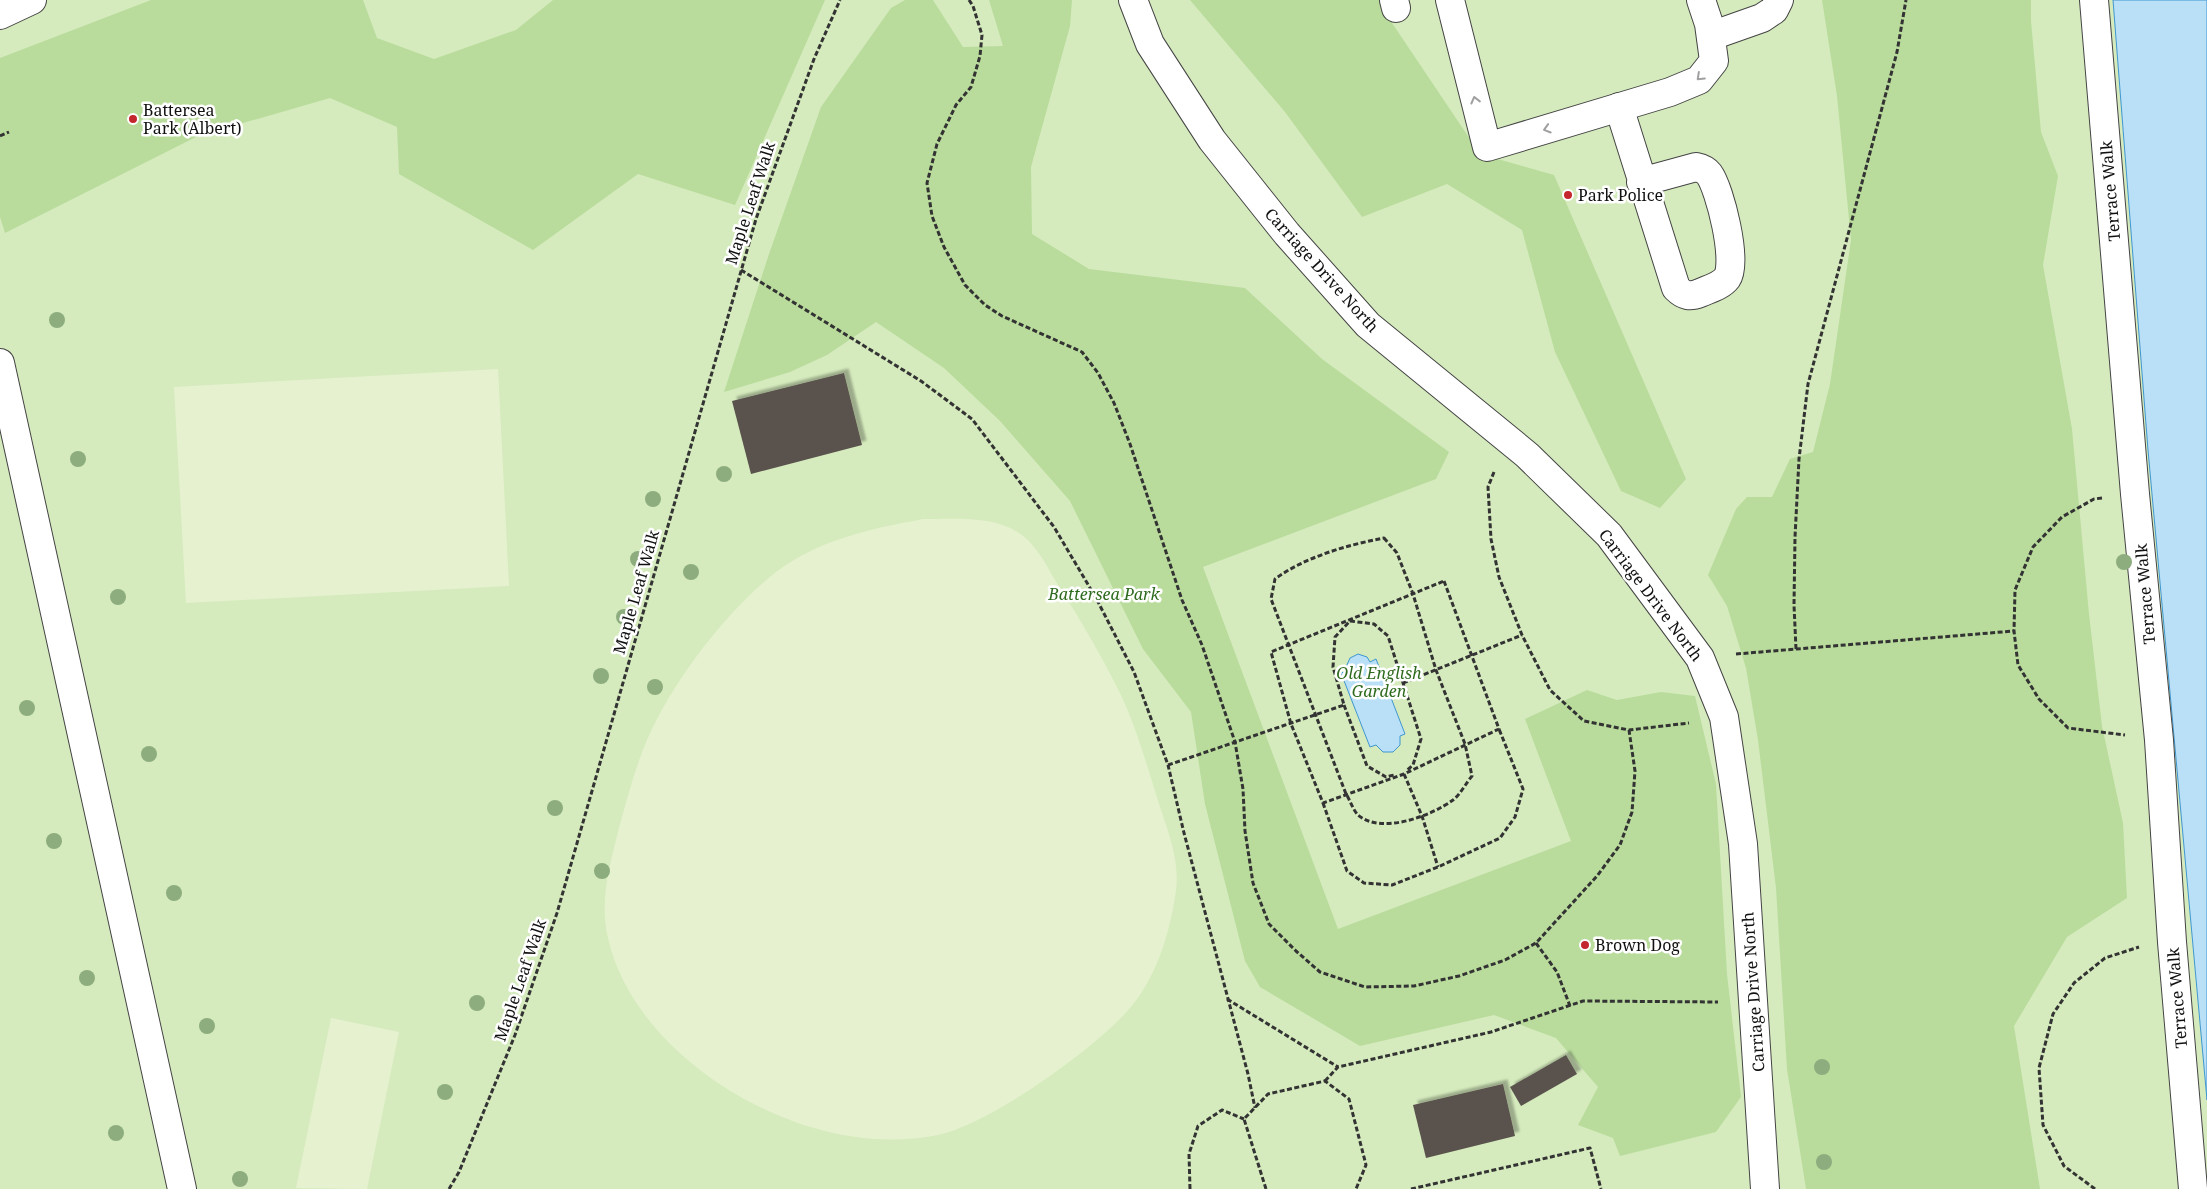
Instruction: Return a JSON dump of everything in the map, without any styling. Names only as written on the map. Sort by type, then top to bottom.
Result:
[{"type":"street","points":[[0,15],[32,0]]},
{"type":"street","name":"Carriage Drive North","points":[[1133,0],[1150,44],[1212,140],[1287,234],[1368,325],[1527,455],[1609,535],[1700,658],[1724,717],[1743,844],[1765,1189]]},
{"type":"street","points":[[1450,0],[1487,147],[1670,92],[1698,80],[1714,62],[1711,36],[1701,0]]},
{"type":"street","points":[[1711,36],[1762,18],[1774,10],[1779,0]]},
{"type":"street","name":"Terrace Walk","points":[[2094,0],[2135,494],[2159,740],[2172,942],[2193,1189]]},
{"type":"street","points":[[1618,108],[1676,288],[1682,294],[1692,296],[1719,285],[1727,278],[1731,264],[1727,230],[1718,195],[1709,174],[1703,168],[1696,167],[1642,182]]},
{"type":"street","points":[[0,363],[182,1189]]},
{"type":"path","name":"Maple Leaf Walk","points":[[449,1189],[459,1172],[515,1035],[557,913],[756,219],[814,59],[840,0]]},
{"type":"path","points":[[968,0],[973,6],[982,35],[980,56],[971,87],[956,105],[937,144],[927,183],[932,216],[944,247],[965,285],[985,305],[1002,316],[1082,352],[1098,373],[1114,403],[1130,444],[1182,600],[1202,645],[1235,742],[1243,789],[1245,831],[1253,883],[1269,924],[1320,972],[1365,987],[1414,986],[1460,976],[1505,960],[1536,943],[1597,876],[1620,845],[1632,812],[1635,771],[1629,730]]},
{"type":"path","points":[[1796,649],[1794,536],[1799,458],[1808,384],[1897,52],[1906,0]]},
{"type":"path","points":[[0,136],[9,132]]},
{"type":"path","points":[[741,270],[921,381],[972,419],[1054,527],[1096,598],[1134,672],[1168,765],[1184,833],[1248,1074],[1255,1108]]},
{"type":"path","points":[[1508,440],[1488,487],[1492,539],[1499,577],[1522,635],[1550,690],[1584,721],[1629,730],[1674,726],[1724,717]]},
{"type":"path","points":[[2135,494],[2094,499],[2062,517],[2033,547],[2015,590],[2014,631],[2018,666],[2039,699],[2068,728],[2159,740]]},
{"type":"path","points":[[1384,538],[1398,553],[1413,594],[1436,670],[1465,744],[1472,776],[1454,800],[1422,816],[1404,822],[1375,823],[1358,814],[1346,794],[1271,599],[1275,579],[1291,568],[1361,543],[1384,538]]},
{"type":"path","points":[[1444,581],[1523,789],[1515,817],[1500,838],[1438,867],[1392,885],[1364,882],[1347,871],[1323,803],[1291,724],[1271,652],[1350,621],[1444,581]]},
{"type":"path","points":[[1350,621],[1374,624],[1388,636],[1420,738],[1413,765],[1404,774],[1386,777],[1367,766],[1344,705],[1333,667],[1335,637],[1350,621]]},
{"type":"path","points":[[1700,658],[2014,631]]},
{"type":"path","points":[[1403,683],[1522,635]]},
{"type":"path","points":[[1168,765],[1344,705]]},
{"type":"path","points":[[1323,803],[1404,774],[1499,728]]},
{"type":"path","points":[[1404,774],[1422,816],[1438,867]]},
{"type":"path","points":[[2095,1189],[2064,1166],[2043,1126],[2039,1068],[2053,1014],[2074,983],[2105,958],[2136,948],[2172,942]]},
{"type":"path","points":[[1536,943],[1557,972],[1570,1006]]},
{"type":"path","points":[[1227,998],[1338,1067]]},
{"type":"path","points":[[1244,1119],[1268,1094],[1325,1081],[1338,1067],[1491,1032],[1583,1001],[1754,1002]]},
{"type":"path","points":[[1325,1081],[1349,1099],[1366,1165],[1356,1189]]},
{"type":"path","points":[[1190,1189],[1189,1154],[1198,1126],[1222,1110],[1244,1119]]},
{"type":"path","points":[[1244,1119],[1266,1189]]},
{"type":"path","points":[[1411,1189],[1590,1148],[1601,1189]]},
{"type":"green space","name":"Battersea Park","points":[[0,0],[2113,0],[2148,450],[2207,1100],[2207,1189],[0,1189]]},
{"type":"green space","points":[[151,0],[363,0],[377,38],[434,59],[516,30],[553,0],[825,0],[735,205],[638,174],[533,250],[399,174],[397,127],[330,98],[198,136],[5,233],[0,217],[0,58]]},
{"type":"green space","points":[[905,0],[933,0],[963,47],[1003,46],[989,0],[1072,0],[1070,26],[1031,167],[1032,234],[1089,269],[1245,288],[1322,359],[1449,452],[1436,479],[1203,567],[1338,929],[1571,841],[1525,719],[1587,690],[1617,700],[1661,692],[1695,696],[1716,784],[1727,974],[1741,1097],[1716,1132],[1620,1156],[1613,1138],[1578,1125],[1598,1087],[1556,1038],[1494,1015],[1360,1046],[1260,987],[1245,961],[1205,804],[1191,712],[1143,649],[1070,501],[1000,421],[944,368],[876,322],[827,355],[790,372],[724,392],[769,254],[821,107],[891,8]]},
{"type":"green space","points":[[1190,0],[1383,0],[1386,14],[1480,154],[1554,175],[1686,479],[1660,508],[1621,491],[1555,352],[1522,230],[1447,184],[1362,217],[1285,112]]},
{"type":"green space","points":[[1822,0],[2031,0],[2031,21],[2041,132],[2058,176],[2043,265],[2072,429],[2089,614],[2102,726],[2123,823],[2127,898],[2067,937],[2014,1026],[2040,1189],[1806,1189],[1787,1069],[1776,888],[1758,740],[1746,668],[1727,606],[1708,575],[1736,509],[1747,497],[1772,497],[1790,459],[1813,452],[1830,384],[1851,240],[1837,96]]},
{"type":"green space","points":[[498,369],[509,586],[186,603],[174,387]]},
{"type":"green space","points":[[923,519],[962,519],[1000,524],[1022,535],[1039,553],[1092,640],[1120,693],[1142,749],[1171,840],[1177,874],[1169,926],[1154,970],[1139,996],[1114,1024],[1068,1063],[1013,1101],[985,1116],[960,1128],[938,1135],[914,1139],[889,1140],[841,1135],[794,1122],[750,1102],[703,1073],[661,1035],[643,1013],[628,989],[616,964],[608,938],[605,897],[609,869],[619,828],[647,740],[671,695],[702,649],[720,627],[757,588],[776,572],[810,551],[865,531]]},
{"type":"green space","points":[[331,1018],[399,1032],[367,1189],[296,1188]]},
{"type":"water","points":[[2113,0],[2207,0],[2207,1100],[2148,450]]},
{"type":"water","points":[[1358,654],[1367,657],[1370,662],[1376,659],[1405,734],[1400,736],[1400,745],[1393,752],[1383,752],[1376,745],[1370,747],[1341,673],[1347,671],[1346,667],[1350,658]]},
{"type":"building","points":[[844,373],[862,445],[751,474],[732,401]]},
{"type":"building","points":[[1566,1055],[1577,1074],[1521,1106],[1510,1087]]},
{"type":"building","points":[[1503,1084],[1515,1136],[1426,1158],[1413,1105]]},
{"type":"place","name":"Battersea Park (Albert)","points":[[133,119]]},
{"type":"place","name":"Park Police","points":[[1568,195]]},
{"type":"place","name":"Brown Dog","points":[[1585,945]]},
{"type":"park label","name":"Old English Garden","points":[[1379,682]]}]
